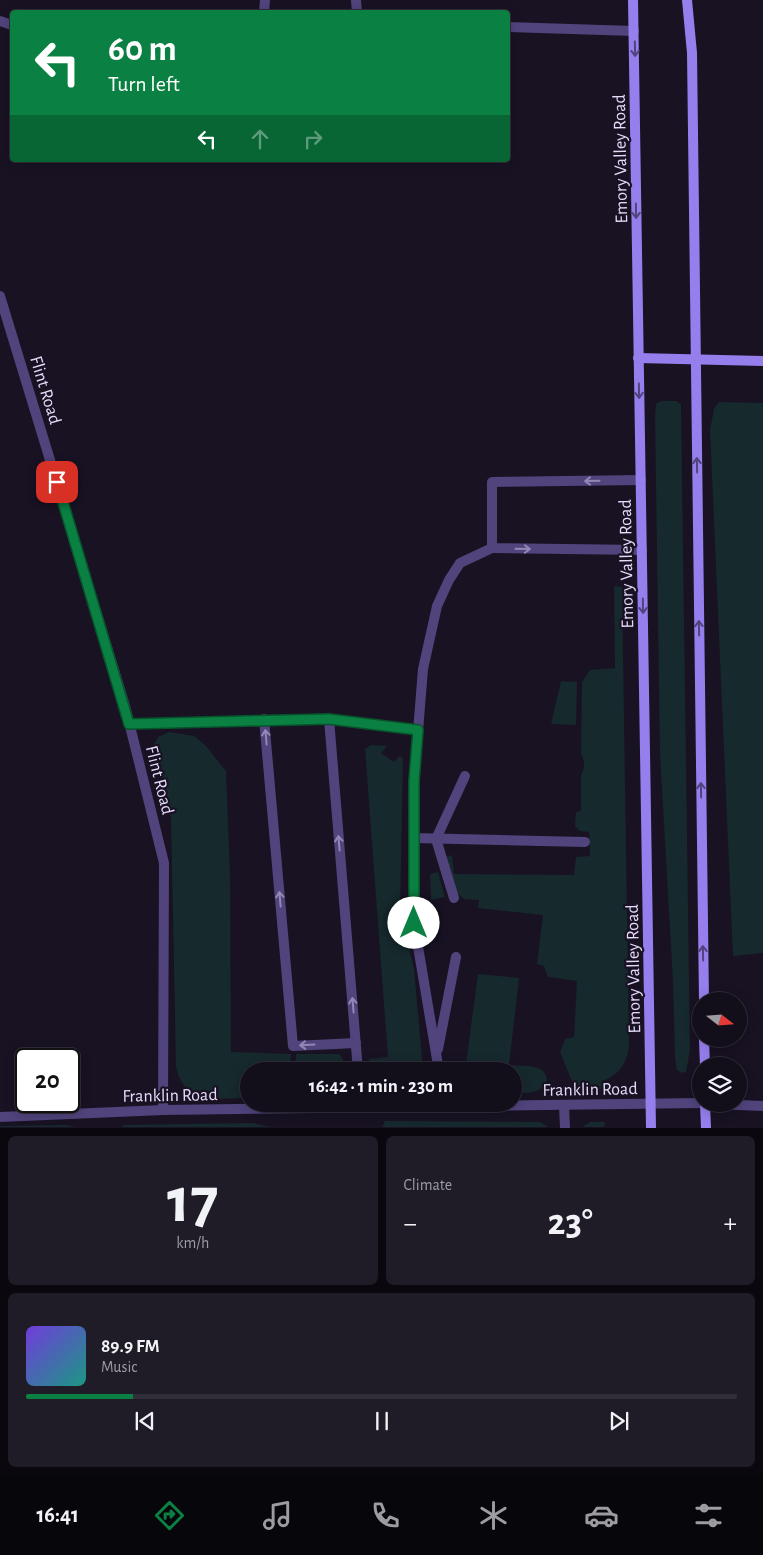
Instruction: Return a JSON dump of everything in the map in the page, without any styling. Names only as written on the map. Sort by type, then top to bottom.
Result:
[{"type":"main road","name":"Emory Valley Road","points":[[633,0],[651,1128]]},
{"type":"main road","points":[[688,0],[692,53],[694,358],[704,992]]},
{"type":"main road","points":[[638,358],[763,361]]},
{"type":"main road","points":[[705,1112],[706,1128]]},
{"type":"street","points":[[510,28],[634,31]]},
{"type":"street","name":"Flint Road","points":[[0,296],[129,724],[164,863],[163,1110]]},
{"type":"street","points":[[492,548],[492,482],[641,480]]},
{"type":"street","points":[[437,1062],[414,923],[414,781],[423,669],[437,606],[460,563],[492,548],[642,550]]},
{"type":"street","points":[[264,719],[293,1046],[356,1043]]},
{"type":"street","points":[[129,724],[264,719],[329,719],[418,730]]},
{"type":"street","points":[[329,719],[357,1062]]},
{"type":"street","points":[[454,898],[436,838],[465,776]]},
{"type":"street","points":[[414,838],[586,842]]},
{"type":"street","points":[[436,1056],[456,957]]},
{"type":"street","name":"Franklin Road","points":[[522,1106],[692,1103]]},
{"type":"street","points":[[747,1105],[763,1106]]},
{"type":"street","points":[[564,1106],[565,1128]]},
{"type":"street","name":"Franklin Road","points":[[0,1117],[240,1108]]},
{"type":"green space","points":[[661,401],[677,401],[681,405],[690,1050],[686,1072],[682,1073],[677,1070],[675,1057],[673,982],[660,754],[655,416],[656,404]]},
{"type":"green space","points":[[719,402],[763,403],[763,953],[733,956],[710,430],[714,409]]},
{"type":"green space","points":[[614,586],[622,587],[629,1047],[621,1068],[613,1076],[602,1081],[605,1089],[593,1090],[578,1087],[574,1083],[570,1078],[560,1052],[565,1039],[574,1037],[577,981],[548,977],[544,966],[537,964],[543,915],[478,908],[479,900],[464,899],[457,893],[446,857],[452,855],[454,874],[574,875],[576,857],[590,856],[589,832],[580,831],[575,826],[576,812],[581,811],[581,775],[584,764],[581,754],[582,682],[590,670],[615,668]]},
{"type":"green space","points":[[561,681],[577,682],[576,725],[551,724]]},
{"type":"green space","points":[[169,732],[194,736],[206,746],[226,771],[230,875],[231,1052],[291,1054],[291,1062],[240,1062],[240,1098],[214,1098],[195,1094],[180,1080],[176,1067],[171,818],[154,745],[158,737]]},
{"type":"green space","points":[[371,745],[387,746],[381,753],[394,762],[400,756],[403,759],[400,913],[414,968],[422,1062],[369,1062],[369,1059],[388,1057],[365,749]]},
{"type":"green space","points":[[438,872],[445,897],[431,900],[430,874]]},
{"type":"green space","points":[[478,974],[519,978],[509,1062],[466,1062]]},
{"type":"green space","points":[[296,1054],[339,1054],[343,1062],[296,1062]]},
{"type":"green space","points":[[522,1066],[534,1067],[544,1072],[547,1083],[544,1087],[532,1092],[523,1093]]},
{"type":"green space","points":[[385,1121],[540,1122],[548,1127],[382,1127]]},
{"type":"green space","points":[[590,1122],[605,1122],[604,1127],[582,1127]]},
{"type":"green space","points":[[253,1123],[269,1127],[121,1127],[124,1125]]},
{"type":"green space","points":[[67,1125],[76,1127],[0,1127],[0,1126]]},
{"type":"route","points":[[57,482],[129,724],[264,719],[329,719],[418,730],[414,781],[414,923]]}]
